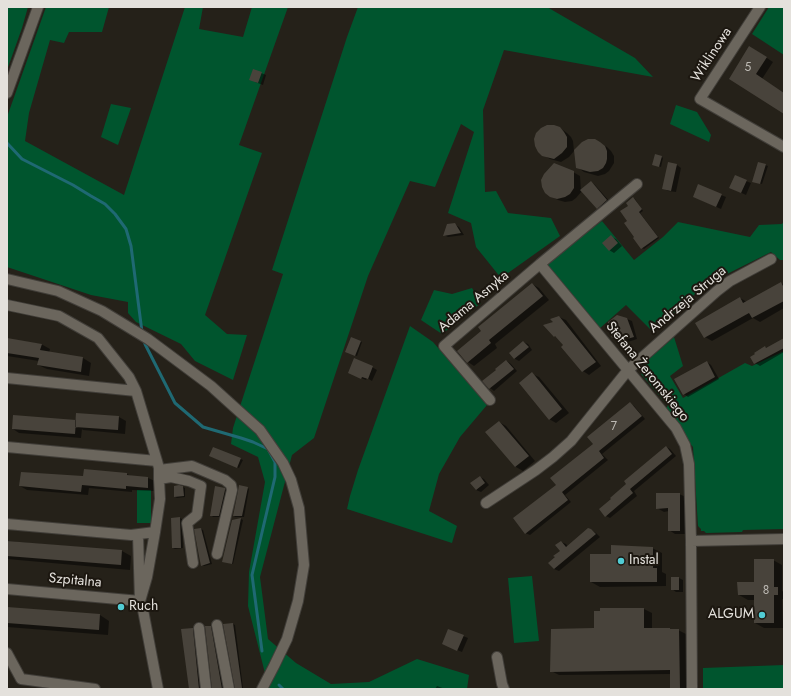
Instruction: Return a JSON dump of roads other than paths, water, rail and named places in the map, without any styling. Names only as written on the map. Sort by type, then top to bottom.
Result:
[{"type":"street","points":[[7,93],[38,7]]},
{"type":"street","name":"Wiklinowa","points":[[760,7],[700,98],[784,147]]},
{"type":"street","points":[[540,264],[636,184]]},
{"type":"street","name":"Andrzeja Struga","points":[[486,503],[536,470],[571,441],[628,370],[717,291],[730,281],[772,260]]},
{"type":"street","name":"Stefana Żeromskiego","points":[[540,264],[676,428],[685,445],[689,464],[692,689]]},
{"type":"street","name":"Adama Asnyka","points":[[490,400],[444,346],[540,264]]},
{"type":"street","points":[[7,279],[58,291],[102,310],[148,339],[211,386],[260,430],[283,463],[291,480],[299,508],[304,565],[298,601],[287,639],[262,689]]},
{"type":"street","points":[[7,305],[59,316],[98,338],[129,377],[136,391],[158,470],[160,499],[147,577],[140,601]]},
{"type":"street","points":[[7,378],[136,391]]},
{"type":"street","points":[[7,447],[158,470],[192,466],[225,480],[231,485],[232,490],[217,554]]},
{"type":"street","points":[[158,470],[171,477],[189,480],[200,486],[197,515],[187,523],[193,563]]},
{"type":"street","points":[[7,524],[131,535],[155,532]]},
{"type":"street","points":[[138,535],[140,601],[158,689]]},
{"type":"street","points":[[691,541],[784,539]]},
{"type":"street","name":"Szpitalna","points":[[7,589],[140,601]]},
{"type":"street","points":[[216,625],[229,689]]},
{"type":"street","points":[[199,628],[206,689]]},
{"type":"street","points":[[7,653],[22,679],[95,689]]},
{"type":"street","points":[[497,657],[504,689]]},
{"type":"waterway","points":[[7,143],[22,159],[73,185],[105,204],[115,214],[126,229],[131,246],[142,332]]},
{"type":"waterway","points":[[144,339],[145,344],[175,403],[203,427],[253,442],[268,449],[275,462],[275,477],[252,575],[262,651]]},
{"type":"waterway","points":[[279,685],[283,689]]},
{"type":"place","name":"Instal","points":[[621,561]]},
{"type":"place","name":"Ruch","points":[[121,607]]},
{"type":"place","name":"ALGUM","points":[[762,615]]}]
